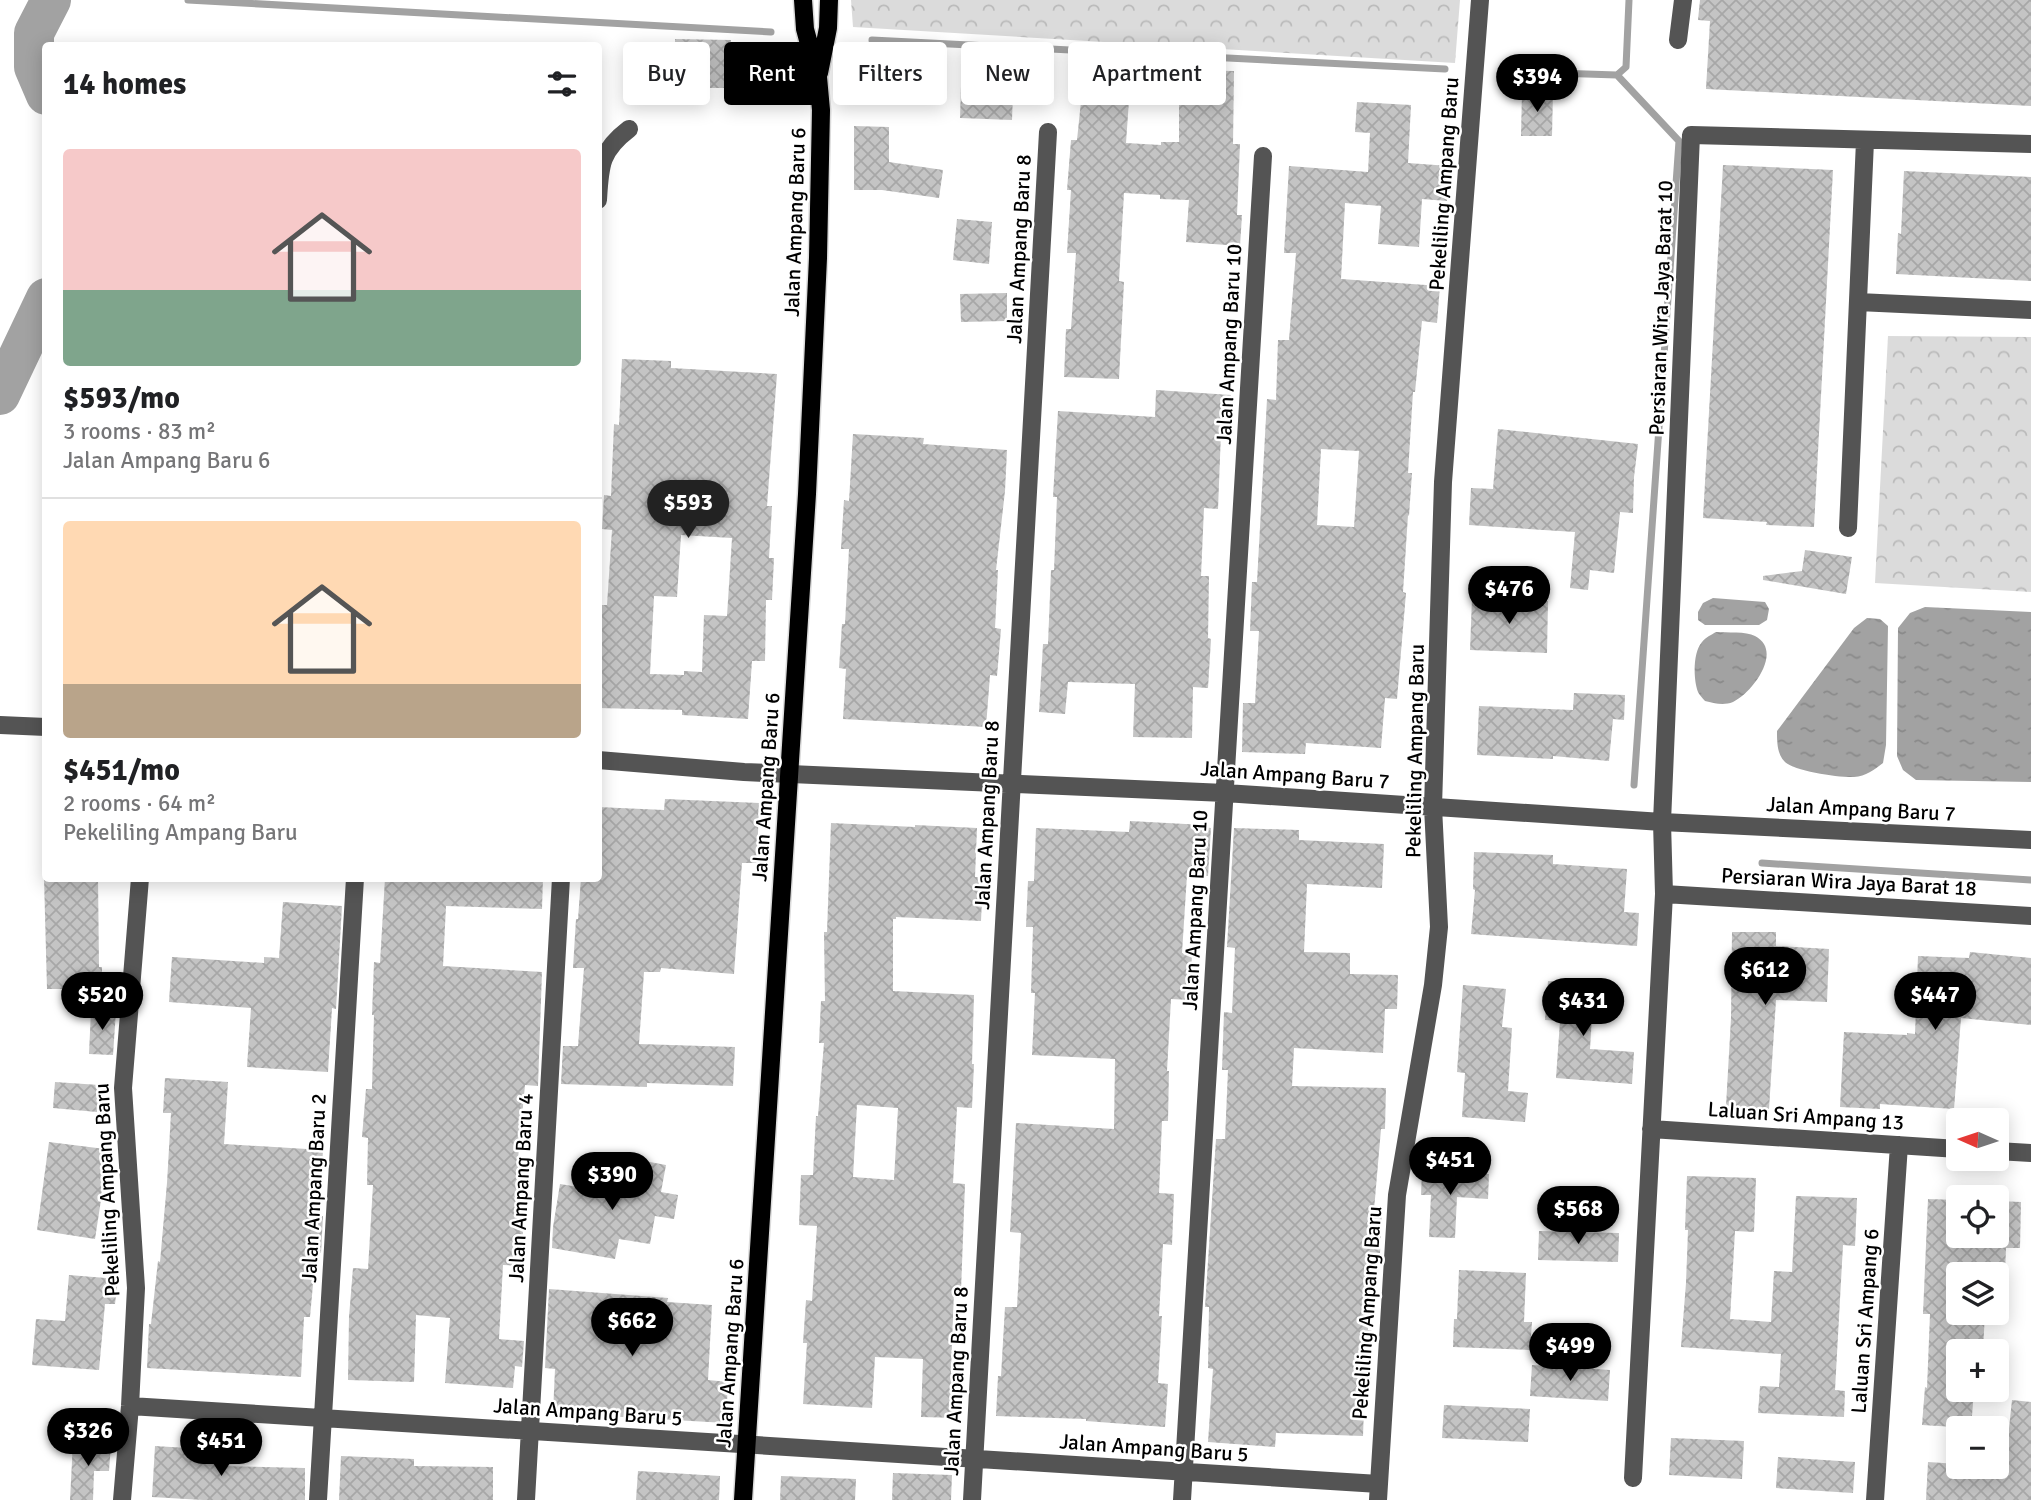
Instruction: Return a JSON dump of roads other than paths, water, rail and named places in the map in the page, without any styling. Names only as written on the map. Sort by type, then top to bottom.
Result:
[{"type":"main road","name":"Jalan Ampang Baru 6","points":[[803,0],[809,42]]},
{"type":"main road","name":"Jalan Ampang Baru 6","points":[[819,72],[828,27],[829,0]]},
{"type":"main road","name":"Jalan Ampang Baru 6","points":[[743,1500],[807,494],[818,258],[821,110],[819,88]]},
{"type":"street","name":"Pekeliling Ampang Baru","points":[[1378,1492],[1397,1195],[1433,985],[1439,927],[1433,807],[1443,482],[1480,0]]},
{"type":"street","points":[[1678,40],[1683,0]]},
{"type":"street","points":[[602,166],[603,158],[614,140],[629,129]]},
{"type":"street","name":"Jalan Ampang Baru 8","points":[[972,1500],[1048,132]]},
{"type":"street","name":"Persiaran Wira Jaya Barat 10","points":[[1662,822],[1691,135],[2031,144]]},
{"type":"street","points":[[1848,528],[1865,141]]},
{"type":"street","name":"Jalan Ampang Baru 10","points":[[1182,1500],[1263,156]]},
{"type":"street","points":[[1858,302],[2031,310]]},
{"type":"street","points":[[0,724],[42,727]]},
{"type":"street","name":"Jalan Ampang Baru 7","points":[[602,760],[790,774],[1224,793],[1662,822],[2031,840]]},
{"type":"street","points":[[1633,1478],[1664,894],[1662,822]]},
{"type":"street","name":"Pekeliling Ampang Baru","points":[[122,1500],[136,1288],[123,1088],[140,882]]},
{"type":"street","name":"Jalan Ampang Baru 2","points":[[318,1500],[355,882]]},
{"type":"street","name":"Jalan Ampang Baru 4","points":[[526,1500],[561,882]]},
{"type":"street","name":"Persiaran Wira Jaya Barat 18","points":[[1664,894],[2031,916]]},
{"type":"street","name":"Laluan Sri Ampang 13","points":[[1651,1129],[1946,1148]]},
{"type":"street","name":"Laluan Sri Ampang 6","points":[[1875,1500],[1899,1145]]},
{"type":"street","points":[[2009,1152],[2031,1153]]},
{"type":"street","name":"Jalan Ampang Baru 5","points":[[130,1406],[1183,1472],[1378,1492]]},
{"type":"water","points":[[1713,598],[1765,602],[1769,609],[1767,620],[1759,625],[1705,625],[1698,620],[1698,612],[1703,603]]},
{"type":"water","points":[[1925,607],[2031,612],[2031,782],[1916,780],[1903,770],[1897,756],[1898,628],[1910,613]]},
{"type":"water","points":[[1867,618],[1880,619],[1888,626],[1886,745],[1883,763],[1866,774],[1854,777],[1818,773],[1790,765],[1780,755],[1777,731],[1854,628]]},
{"type":"water","points":[[1716,632],[1751,634],[1763,643],[1766,651],[1766,661],[1756,681],[1741,697],[1726,704],[1705,701],[1698,692],[1695,680],[1695,659],[1699,646]]},
{"type":"waterway","points":[[42,86],[34,67],[34,33],[51,0]]},
{"type":"waterway","points":[[188,0],[771,32]]},
{"type":"waterway","points":[[1617,75],[1626,67],[1629,0]]},
{"type":"waterway","points":[[872,40],[1445,69]]},
{"type":"waterway","points":[[1523,72],[1617,75],[1679,141],[1634,785]]},
{"type":"waterway","points":[[0,395],[42,306]]},
{"type":"waterway","points":[[1762,863],[2031,880]]}]
